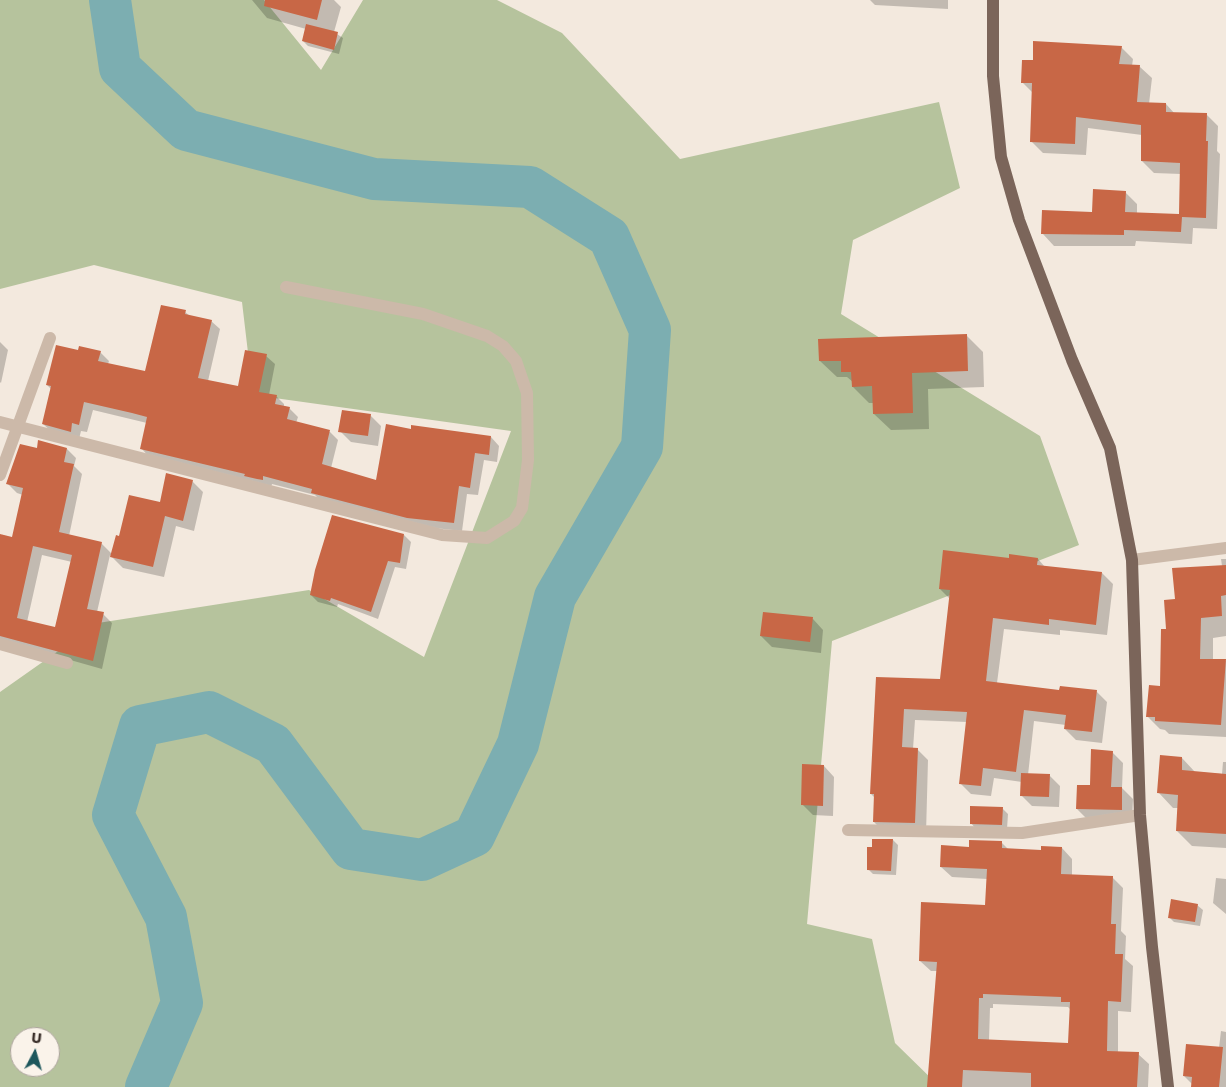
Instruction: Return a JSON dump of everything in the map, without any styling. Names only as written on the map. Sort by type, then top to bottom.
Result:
[{"type":"main road","points":[[993,0],[993,76],[1001,157],[1023,230],[1072,360],[1110,448],[1132,560],[1140,815],[1152,947],[1168,1087]]},
{"type":"street","points":[[0,422],[17,428],[442,535],[487,538],[514,522],[522,508],[528,460],[527,393],[516,361],[503,346],[487,336],[423,314],[286,287]]},
{"type":"street","points":[[0,475],[50,338]]},
{"type":"street","points":[[1132,560],[1226,548]]},
{"type":"street","points":[[0,644],[67,663]]},
{"type":"street","points":[[848,830],[1022,833],[1140,815]]},
{"type":"green space","points":[[0,0],[264,0],[321,70],[363,0],[497,0],[562,33],[680,159],[939,102],[960,188],[853,240],[841,314],[1040,436],[1079,545],[832,641],[807,924],[872,939],[895,1043],[940,1087],[0,1087],[0,692],[98,623],[309,590],[424,657],[511,431],[253,395],[242,302],[94,265],[0,289]]},
{"type":"building","points":[[265,0],[322,0],[317,20],[264,6]]},
{"type":"building","points":[[306,24],[338,32],[334,50],[302,41]]},
{"type":"building","points":[[1033,41],[1122,46],[1119,64],[1140,65],[1137,102],[1166,103],[1166,112],[1207,113],[1206,218],[1182,217],[1181,232],[1124,230],[1124,235],[1041,234],[1042,210],[1092,212],[1093,189],[1126,191],[1125,212],[1179,214],[1180,163],[1141,161],[1141,125],[1076,117],[1075,144],[1030,142],[1032,83],[1021,83],[1022,60],[1033,60]]},
{"type":"building","points":[[161,305],[186,310],[185,314],[212,320],[198,378],[238,386],[245,350],[267,354],[259,392],[277,395],[275,404],[290,407],[287,419],[330,430],[322,464],[376,480],[386,424],[411,429],[411,425],[491,436],[489,455],[475,453],[470,488],[459,486],[454,523],[407,518],[311,493],[312,489],[263,476],[263,480],[257,479],[244,476],[245,474],[140,449],[147,417],[132,413],[84,402],[79,425],[72,423],[71,432],[42,424],[51,386],[46,385],[56,345],[78,350],[79,346],[101,351],[98,361],[145,371]]},
{"type":"building","points":[[967,334],[968,371],[912,373],[913,413],[873,414],[872,386],[852,387],[851,372],[841,372],[841,361],[819,361],[818,339]]},
{"type":"building","points":[[342,410],[371,414],[368,436],[338,432]]},
{"type":"building","points":[[38,440],[67,448],[64,462],[74,464],[59,532],[102,542],[87,609],[104,612],[93,661],[0,636],[0,534],[12,537],[23,488],[6,484],[20,444],[37,448]],"holes":[[[33,546],[72,555],[55,627],[17,618]]]},
{"type":"building","points":[[166,473],[193,480],[183,521],[165,516],[153,567],[110,557],[116,535],[119,536],[129,495],[160,502]]},
{"type":"building","points":[[332,515],[404,534],[400,563],[388,561],[371,612],[331,598],[330,601],[310,595],[315,570]]},
{"type":"building","points":[[943,550],[1009,558],[1009,554],[1038,558],[1037,565],[1102,572],[1096,625],[1049,619],[1049,625],[993,618],[986,681],[1059,690],[1060,686],[1097,690],[1092,732],[1064,729],[1066,715],[1024,710],[1016,772],[983,768],[981,786],[959,784],[967,712],[904,709],[902,747],[918,748],[915,823],[873,822],[874,794],[870,794],[876,677],[940,679],[950,590],[939,589]]},
{"type":"building","points":[[1226,565],[1226,595],[1221,596],[1222,616],[1201,618],[1200,659],[1226,659],[1221,725],[1155,721],[1155,717],[1146,717],[1149,685],[1160,686],[1161,629],[1166,629],[1164,600],[1175,599],[1172,568]]},
{"type":"building","points":[[763,612],[813,617],[810,642],[760,636]]},
{"type":"building","points":[[1091,749],[1113,751],[1111,787],[1122,787],[1122,810],[1076,809],[1077,785],[1090,785]]},
{"type":"building","points":[[1160,755],[1182,757],[1182,770],[1226,774],[1226,834],[1176,831],[1178,795],[1157,793]]},
{"type":"building","points":[[802,764],[824,765],[823,806],[801,805]]},
{"type":"building","points":[[1021,773],[1050,774],[1049,797],[1020,796]]},
{"type":"building","points":[[970,806],[1003,807],[1002,825],[970,824]]},
{"type":"building","points":[[872,839],[893,839],[891,871],[867,870],[867,847],[872,847]]},
{"type":"building","points":[[969,840],[1002,841],[1002,848],[1041,850],[1041,846],[1062,847],[1061,874],[1113,876],[1111,924],[1116,924],[1115,954],[1123,954],[1121,1002],[1108,1001],[1107,1051],[1139,1052],[1137,1087],[1031,1087],[1031,1073],[963,1070],[962,1087],[927,1087],[937,962],[919,961],[921,902],[985,905],[987,869],[940,867],[941,845],[969,847]],"holes":[[[983,994],[1061,997],[1061,1002],[1070,1002],[1068,1043],[978,1039],[979,998],[983,998]]]},
{"type":"building","points":[[1171,899],[1198,904],[1195,922],[1168,918]]},
{"type":"building","points":[[1186,1044],[1223,1047],[1219,1087],[1191,1087],[1192,1077],[1183,1076]]},
{"type":"waterway","points":[[110,0],[120,68],[186,130],[374,179],[530,187],[609,237],[650,330],[642,447],[555,597],[518,744],[474,836],[422,860],[351,849],[273,744],[209,712],[140,726],[113,815],[166,917],[182,1003],[146,1087]]}]
